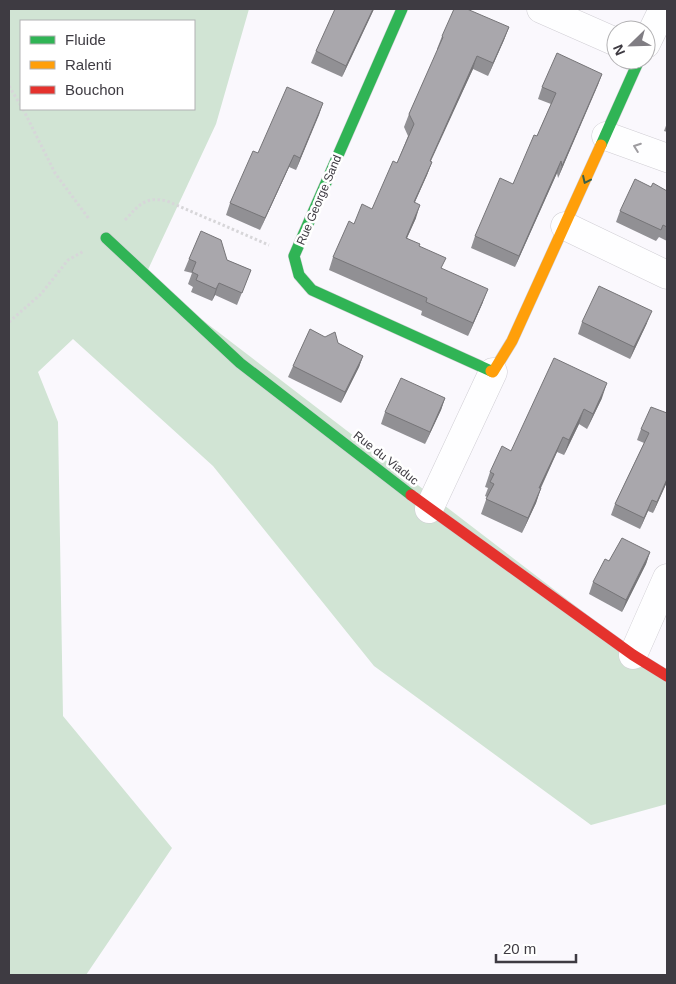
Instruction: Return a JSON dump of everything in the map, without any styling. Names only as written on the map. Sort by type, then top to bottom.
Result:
[{"type":"street","name":"Rue George Sand","points":[[402,9],[294,256],[299,275],[312,290],[493,372]]},
{"type":"street","points":[[541,9],[606,38]]},
{"type":"street","points":[[656,22],[662,9]]},
{"type":"street","points":[[429,510],[493,372],[512,341],[635,70]]},
{"type":"street","points":[[606,136],[667,158]]},
{"type":"street","points":[[565,226],[667,275]]},
{"type":"street","name":"Rue du Viaduc","points":[[106,238],[240,363],[429,510],[633,655],[667,676]]},
{"type":"street","points":[[633,655],[667,578]]},
{"type":"path","points":[[9,86],[20,104]]},
{"type":"path","points":[[24,110],[55,173],[78,206],[106,238]]},
{"type":"green space","points":[[9,9],[249,9],[216,124],[145,276],[667,676],[667,804],[591,825],[374,666],[213,466],[73,339],[38,372],[58,422],[63,716],[172,848],[86,975],[9,975]]},
{"type":"building","points":[[335,9],[373,9],[346,66],[316,51]]},
{"type":"building","points":[[454,9],[467,9],[509,27],[493,63],[477,56],[430,161],[432,162],[414,202],[420,205],[406,238],[446,258],[441,268],[488,289],[473,323],[426,302],[427,298],[333,257],[349,221],[354,224],[362,204],[372,209],[393,161],[397,163],[414,124],[409,114]]},
{"type":"building","points":[[557,53],[602,74],[562,166],[561,161],[519,256],[475,236],[500,178],[513,184],[534,135],[537,136],[556,93],[542,87]]},
{"type":"building","points":[[287,87],[323,103],[300,158],[294,155],[265,218],[230,203],[253,151],[258,153]]},
{"type":"building","points":[[635,179],[651,187],[653,183],[667,191],[667,227],[663,225],[661,230],[620,211]]},
{"type":"building","points":[[201,231],[221,240],[227,260],[251,270],[242,293],[219,283],[216,289],[196,280],[198,275],[192,272],[196,262],[189,259]]},
{"type":"building","points":[[599,286],[652,311],[634,347],[582,322]]},
{"type":"building","points":[[310,329],[325,337],[335,332],[338,343],[363,356],[345,392],[293,366]]},
{"type":"building","points":[[554,358],[607,383],[593,414],[584,409],[569,440],[563,437],[539,488],[541,488],[528,518],[486,499],[494,484],[490,482],[494,474],[490,472],[502,446],[511,451]]},
{"type":"building","points":[[401,378],[445,398],[430,432],[385,412]]},
{"type":"building","points":[[651,407],[667,413],[667,479],[657,502],[652,500],[644,518],[615,504],[649,433],[641,429]]},
{"type":"building","points":[[622,538],[650,552],[626,600],[593,582],[605,559],[609,561]]},
{"type":"traffic: fast","points":[[402,9],[294,256],[299,275],[312,290],[491,371]]},
{"type":"traffic: fast","points":[[601,145],[635,70]]},
{"type":"traffic: fast","points":[[106,238],[240,363],[411,495]]},
{"type":"traffic: slow","points":[[491,371],[493,372],[512,341],[601,145]]},
{"type":"traffic: jam","points":[[411,495],[633,655],[667,676]]}]
